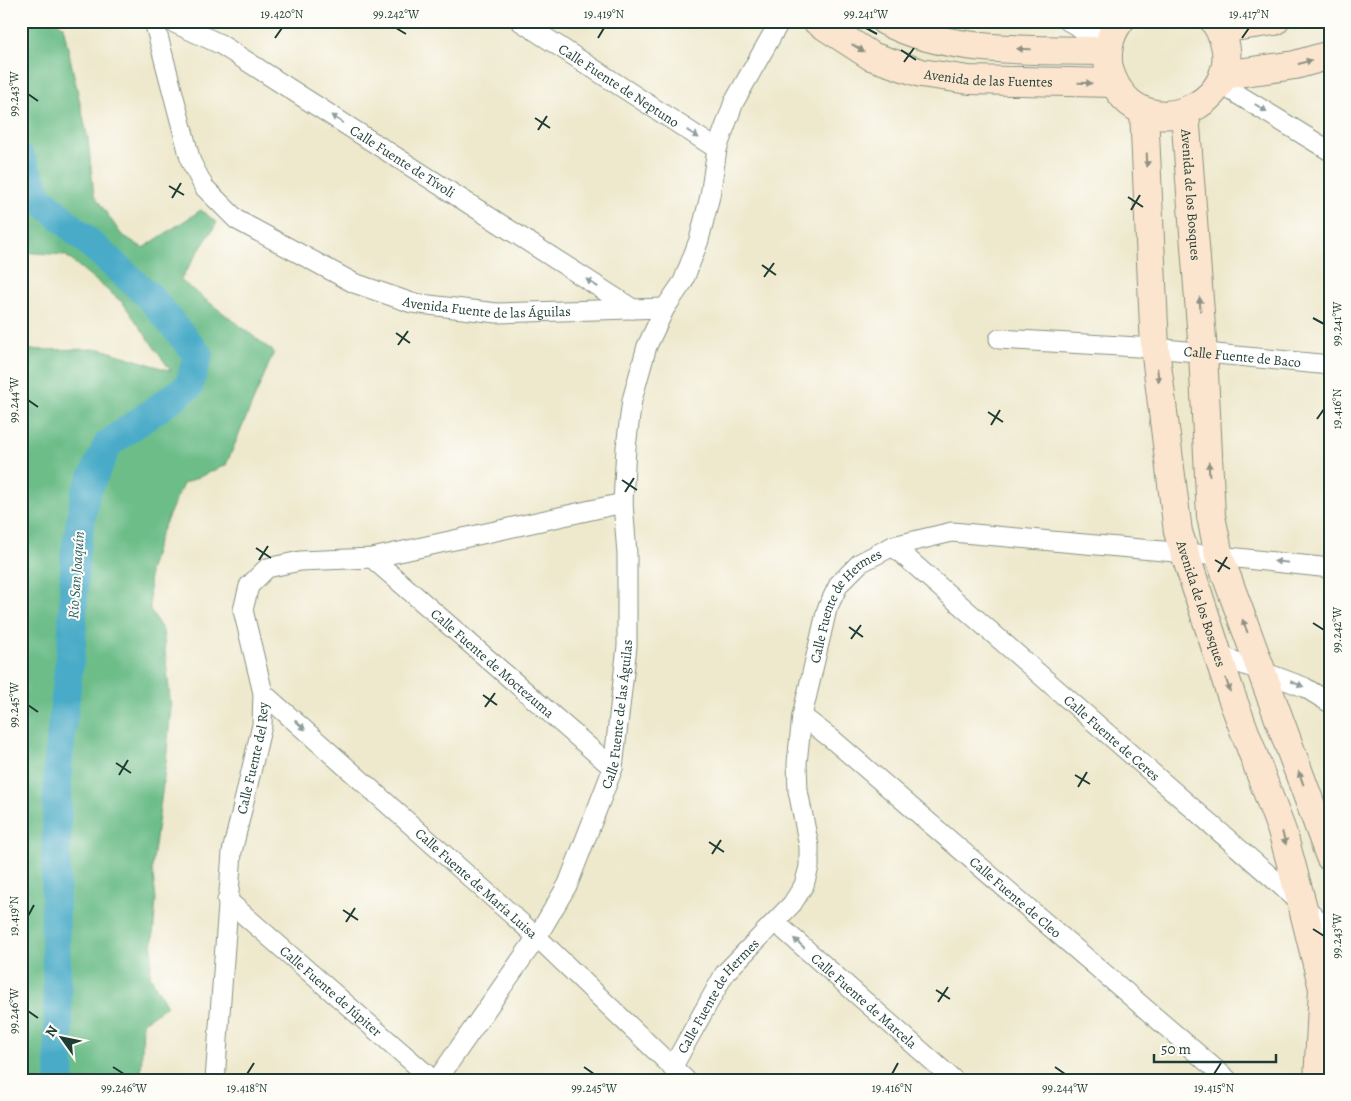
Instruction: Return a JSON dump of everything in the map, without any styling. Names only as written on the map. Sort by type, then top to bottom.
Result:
[{"type":"main road","name":"Avenida de las Fuentes","points":[[817,21],[872,56],[921,74],[969,80],[1114,83]]},
{"type":"main road","points":[[885,21],[926,38],[1004,49],[1113,37],[1109,68],[1114,83],[1127,100],[1144,111],[1165,116],[1185,113],[1205,101],[1221,79],[1226,60],[1225,44],[1217,25],[1275,21]]},
{"type":"main road","points":[[1221,79],[1295,65],[1330,55]]},
{"type":"main road","name":"Avenida de los Bosques","points":[[1144,111],[1155,348],[1178,532],[1218,654],[1283,834],[1302,904],[1323,988],[1318,1080]]},
{"type":"main road","name":"Avenida de los Bosques","points":[[1185,113],[1203,353],[1211,516],[1219,556],[1263,670],[1330,857]]},
{"type":"street","name":"Avenida Fuente de las Águilas","points":[[154,21],[191,162],[204,187],[236,220],[354,283],[412,303],[497,313],[665,308]]},
{"type":"street","name":"Calle Fuente de Tívoli","points":[[170,21],[220,44],[633,309]]},
{"type":"street","name":"Calle Fuente de Neptuno","points":[[520,21],[717,149]]},
{"type":"street","points":[[665,308],[683,282],[699,240],[710,196],[717,149],[734,102],[780,21]]},
{"type":"street","points":[[1068,21],[1082,29],[1113,37]]},
{"type":"street","points":[[1221,79],[1330,151]]},
{"type":"street","name":"Calle Fuente de las Águilas","points":[[435,1080],[536,937],[568,884],[613,768],[622,706],[627,646],[627,554],[623,503],[626,447],[632,400],[647,346],[665,308]]},
{"type":"street","name":"Calle Fuente de Baco","points":[[999,339],[1155,348],[1330,365]]},
{"type":"street","name":"Calle Fuente del Rey","points":[[215,1080],[232,852],[262,725],[263,693],[242,610],[249,586],[267,568],[300,561],[372,558],[623,503]]},
{"type":"street","name":"Calle Fuente de Hermes","points":[[679,1074],[726,973],[744,951],[792,904],[804,884],[808,867],[809,846],[798,791],[797,763],[802,716],[828,609],[840,584],[860,563],[892,546],[952,532],[1330,568]]},
{"type":"street","name":"Calle Fuente de Ceres","points":[[892,546],[1302,904],[1330,931]]},
{"type":"street","name":"Calle Fuente de Moctezuma","points":[[372,558],[613,768]]},
{"type":"street","points":[[1218,654],[1304,687],[1330,703]]},
{"type":"street","name":"Calle Fuente de María Luisa","points":[[263,693],[536,937],[679,1074]]},
{"type":"street","name":"Calle Fuente de Cleo","points":[[802,716],[832,739],[1228,1080]]},
{"type":"street","name":"Calle Fuente de Júpiter","points":[[227,900],[435,1080]]},
{"type":"street","name":"Calle Fuente de Marcela","points":[[775,922],[954,1080]]},
{"type":"green space","points":[[21,21],[55,21],[63,26],[88,139],[94,195],[121,234],[143,248],[201,210],[217,223],[180,280],[274,352],[226,465],[183,484],[160,535],[149,572],[150,610],[163,631],[171,708],[152,868],[156,899],[150,976],[167,1006],[143,1022],[141,1080],[21,1080],[21,350],[101,349],[171,371],[123,303],[65,255],[21,252]]},
{"type":"waterway","name":"Río San Joaquín","points":[[21,159],[39,198],[149,296],[198,355],[189,386],[108,444],[85,495],[75,554],[72,639],[58,764],[55,918],[60,1080]]}]
